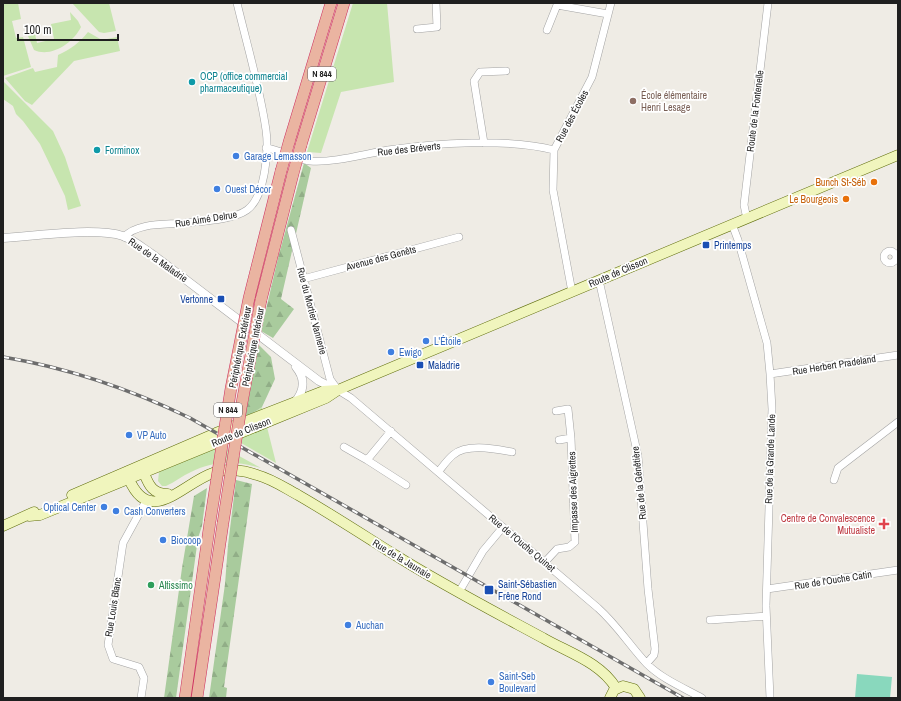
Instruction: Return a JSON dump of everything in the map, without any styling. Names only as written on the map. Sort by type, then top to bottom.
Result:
[{"type":"highway","name":"Périphérique Extérieur","points":[[185,698],[231,388],[249,298],[289,142],[331,3]]},
{"type":"highway","name":"Périphérique Intérieur","points":[[197,698],[241,408],[262,300],[301,145],[344,3]]},
{"type":"main road","name":"Route de Clisson","points":[[133,474],[326,398],[338,390],[898,155]]},
{"type":"main road","name":"Route de Clisson","points":[[3,526],[29,516],[40,515],[194,446],[198,441],[324,391],[338,390]]},
{"type":"main road","name":"Rue de la Jaunaie","points":[[146,501],[160,502],[205,476],[221,470],[257,474],[269,479],[336,517],[396,556],[459,592],[571,654],[594,664],[605,674],[616,688]]},
{"type":"main road","points":[[133,474],[158,493],[168,494]]},
{"type":"main road","points":[[133,474],[138,494],[146,501]]},
{"type":"main road","name":"Rue de la Jaunaie","points":[[146,501],[155,496],[161,498],[179,491]]},
{"type":"main road","points":[[610,698],[616,688],[623,686],[630,687],[636,691],[640,698]]},
{"type":"street","points":[[237,3],[258,91],[266,131],[266,148]]},
{"type":"street","points":[[417,29],[437,27],[436,3]]},
{"type":"street","name":"Rue des Écoles","points":[[572,292],[554,190],[554,150],[592,77],[611,3]]},
{"type":"street","name":"Route de la Fontenelle","points":[[747,219],[744,205],[768,3]]},
{"type":"street","points":[[546,30],[557,5],[608,14]]},
{"type":"street","points":[[484,143],[474,81],[480,72],[506,71]]},
{"type":"street","name":"Rue des Bréverts","points":[[266,148],[309,161],[327,160],[410,147],[484,143],[499,143],[554,150]]},
{"type":"street","name":"Rue Aimé Delrue","points":[[124,237],[138,228],[201,221],[239,214],[248,209],[254,203],[262,186],[266,148]]},
{"type":"street","name":"Rue de la Grande Lande","points":[[732,224],[738,240],[767,343],[770,374],[772,409],[766,616],[770,698]]},
{"type":"street","name":"Rue du Mortier Vannerie","points":[[291,230],[330,380],[338,390]]},
{"type":"street","name":"Rue de la Maladrie","points":[[3,238],[87,233],[115,234],[124,237],[158,259],[324,384],[338,390]]},
{"type":"street","name":"Avenue des Genêts","points":[[303,279],[459,237]]},
{"type":"street","name":"Rue de la Génêtière","points":[[598,280],[638,456],[648,589],[655,649],[654,656],[647,663]]},
{"type":"street","name":"Rue Herbert Pradeland","points":[[770,374],[898,355]]},
{"type":"street","name":"Rue de la Maladrie","points":[[288,358],[299,371],[303,379],[302,389],[294,403]]},
{"type":"street","name":"Rue de l'Ouche Quinet","points":[[338,390],[351,398],[439,471],[615,623],[647,663],[665,677],[702,698]]},
{"type":"street","points":[[556,411],[568,409],[571,438]]},
{"type":"street","points":[[834,480],[838,468],[898,422]]},
{"type":"street","points":[[367,460],[391,431]]},
{"type":"street","name":"Impasse des Aigrettes","points":[[545,562],[557,548],[569,547],[575,542],[571,438],[559,440]]},
{"type":"street","points":[[344,447],[406,485]]},
{"type":"street","points":[[439,471],[454,454],[466,449],[491,449],[512,452]]},
{"type":"street","name":"Rue Louis Blanc","points":[[141,698],[144,678],[139,667],[113,659],[108,645],[124,543],[146,501]]},
{"type":"street","points":[[459,592],[483,551],[503,527]]},
{"type":"street","name":"Rue de l'Ouche Catin","points":[[767,589],[898,570]]},
{"type":"street","points":[[710,620],[766,616]]},
{"type":"green space","points":[[3,3],[18,3],[21,19],[12,21],[16,38],[23,37],[31,67],[3,76]]},
{"type":"green space","points":[[72,3],[109,3],[116,31],[104,33],[99,32]]},
{"type":"green space","points":[[353,3],[387,3],[394,82],[341,92],[321,153],[307,152]]},
{"type":"green space","points":[[70,12],[81,27],[73,38],[61,48],[47,52],[34,50],[28,36],[35,34],[37,43],[54,39],[51,24],[71,20]]},
{"type":"green space","points":[[88,32],[102,40],[117,37],[120,51],[74,61],[32,105],[25,101],[5,78],[33,68],[35,72],[57,67],[58,55],[74,45]]},
{"type":"green space","points":[[3,81],[53,131],[65,157],[81,206],[68,210],[65,196],[40,144],[16,114],[13,106],[3,99]]},
{"type":"green space","points":[[304,163],[311,168],[281,299],[294,309],[273,338],[261,331],[278,258]]},
{"type":"green space","points":[[258,344],[271,357],[275,379],[262,407],[245,418]]},
{"type":"green space","points":[[262,407],[276,463],[241,443],[245,418]]},
{"type":"green space","points":[[221,446],[261,468],[234,463],[209,465],[200,468],[166,486],[162,486],[158,481],[159,472]]},
{"type":"green space","points":[[236,480],[252,484],[224,687],[227,688],[226,698],[209,698],[225,584]]},
{"type":"green space","points":[[207,488],[202,526],[198,538],[176,698],[164,698],[182,568],[194,496]]},
{"type":"green space","points":[[857,674],[892,677],[890,698],[855,698]]},
{"type":"railway","points":[[3,357],[75,373],[122,389],[190,418],[683,698]]},
{"type":"place","name":"OCP (office commercial pharmaceutique)","points":[[192,82]]},
{"type":"place","name":"École élémentaire Henri Lesage","points":[[633,101]]},
{"type":"place","name":"Forminox","points":[[97,150]]},
{"type":"place","name":"Garage Lemasson","points":[[236,156]]},
{"type":"place","name":"Bunch St-Séb","points":[[874,182]]},
{"type":"place","name":"Ouest Décor","points":[[217,189]]},
{"type":"place","name":"Le Bourgeois","points":[[846,199]]},
{"type":"place","name":"Printemps","points":[[706,245]]},
{"type":"place","name":"Vertonne","points":[[221,299]]},
{"type":"place","name":"L'Étoile","points":[[426,341]]},
{"type":"place","name":"Ewigo","points":[[391,352]]},
{"type":"place","name":"Maladrie","points":[[420,365]]},
{"type":"place","name":"VP Auto","points":[[129,435]]},
{"type":"place","name":"Optical Center","points":[[104,507]]},
{"type":"place","name":"Cash Converters","points":[[116,511]]},
{"type":"place","name":"Centre de Convalescence Mutualiste","points":[[884,524]]},
{"type":"place","name":"Biocoop","points":[[163,540]]},
{"type":"place","name":"Altissimo","points":[[151,585]]},
{"type":"place","name":"Saint-Sébastien Frêne Rond","points":[[489,590]]},
{"type":"place","name":"Auchan","points":[[348,625]]},
{"type":"place","name":"Saint-Seb Boulevard","points":[[491,682]]}]
